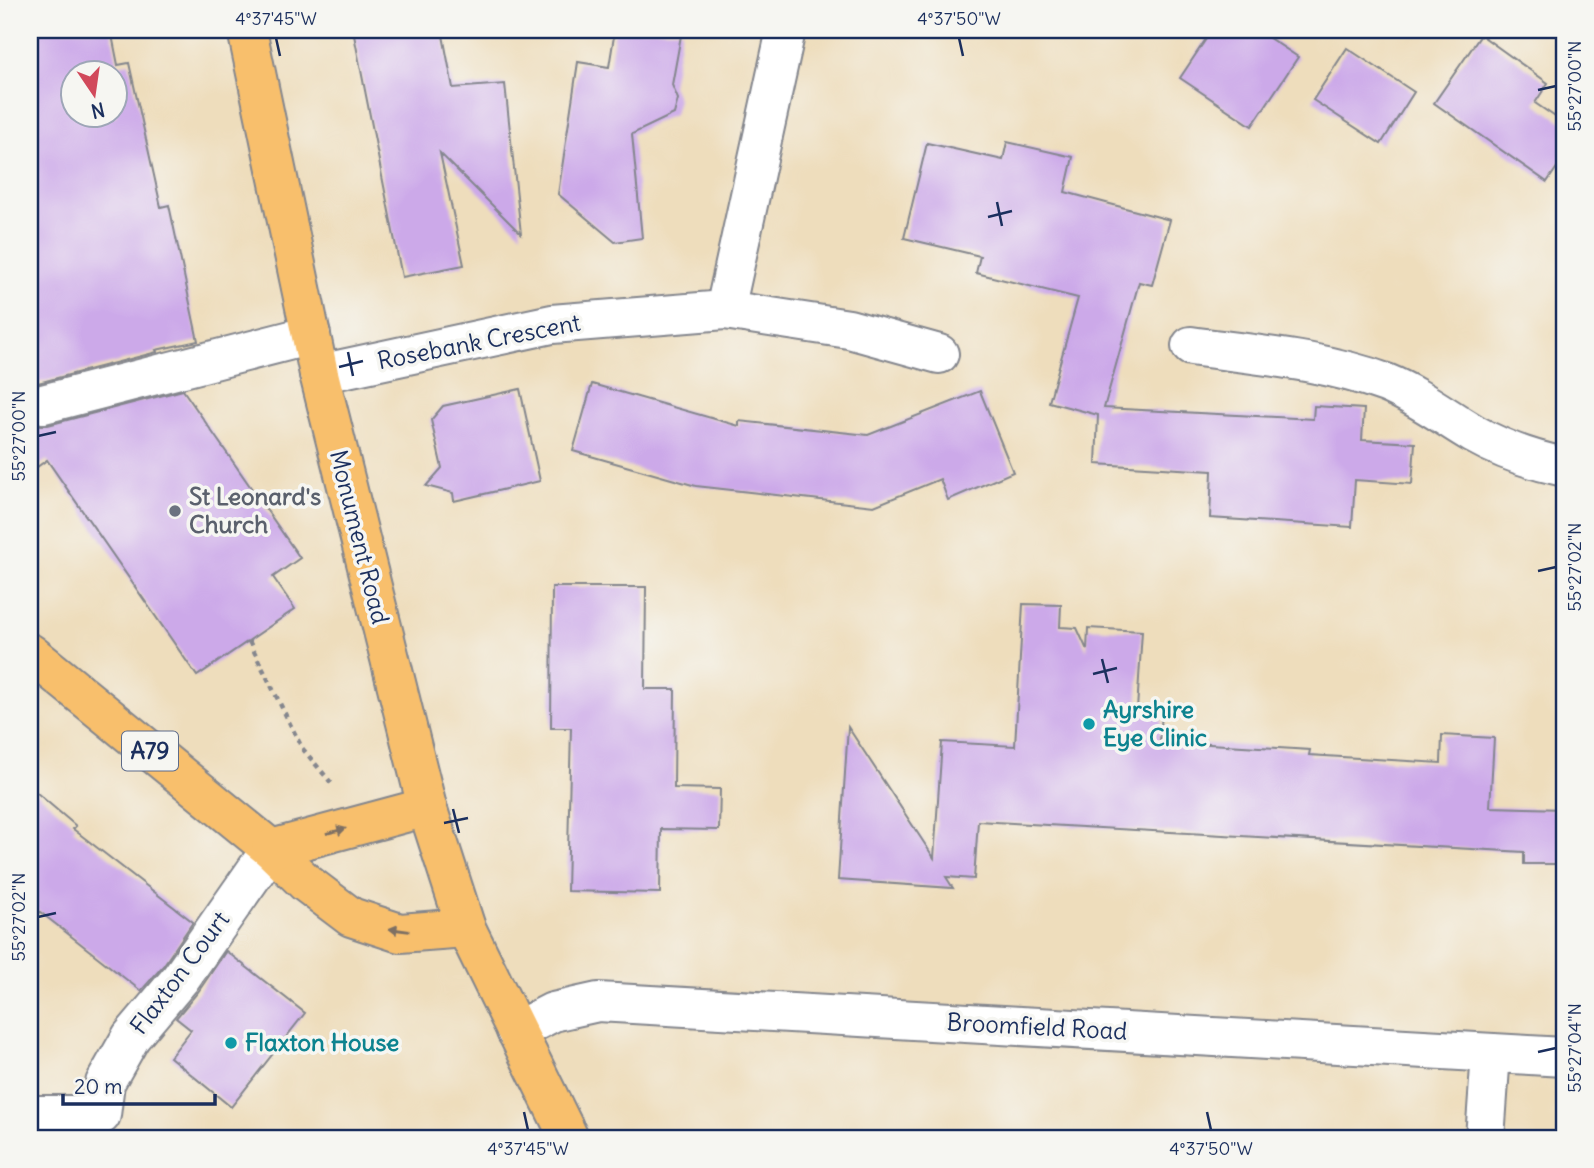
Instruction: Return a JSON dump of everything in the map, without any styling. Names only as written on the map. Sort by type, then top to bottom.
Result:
[{"type":"main road","name":"Monument Road","points":[[247,30],[319,374],[427,807],[466,928],[569,1138]]},
{"type":"main road","name":"A79","points":[[30,653],[271,849],[306,883],[351,917],[400,933],[466,928]]},
{"type":"main road","points":[[271,849],[427,807]]},
{"type":"street","points":[[725,310],[786,30]]},
{"type":"street","name":"Rosebank Crescent","points":[[319,374],[552,324],[725,310],[849,329],[939,354]]},
{"type":"street","points":[[43,404],[311,335]]},
{"type":"street","points":[[1191,346],[1329,365],[1356,373],[1417,397],[1476,435],[1521,457],[1564,467]]},
{"type":"street","name":"Flaxton Court","points":[[30,1115],[101,1115],[105,1083],[131,1037],[180,979],[271,849]]},
{"type":"street","name":"Broomfield Road","points":[[516,1031],[553,1012],[598,1002],[1564,1057]]},
{"type":"street","points":[[1485,1138],[1491,1053]]},
{"type":"path","points":[[248,641],[302,748],[364,823]]},
{"type":"building","points":[[30,30],[111,30],[117,60],[60,60],[60,130],[130,130],[130,68],[161,207],[169,205],[198,341],[30,387]]},
{"type":"building","points":[[353,30],[442,30],[453,88],[505,84],[521,234],[440,153],[464,265],[402,277]]},
{"type":"building","points":[[615,30],[682,30],[672,85],[678,99],[674,114],[632,134],[642,238],[615,242],[558,194],[578,62],[609,67]]},
{"type":"building","points":[[1212,30],[1257,30],[1298,57],[1252,126],[1180,78]]},
{"type":"building","points":[[1481,35],[1548,83],[1535,103],[1564,123],[1564,157],[1547,182],[1434,103]]},
{"type":"building","points":[[1347,48],[1414,92],[1381,144],[1313,100]]},
{"type":"building","points":[[1007,142],[1073,157],[1065,192],[1170,220],[1152,285],[1139,282],[1104,408],[1313,419],[1314,406],[1364,409],[1362,440],[1415,443],[1412,484],[1355,480],[1352,527],[1210,518],[1212,471],[1096,464],[1098,415],[1049,402],[1078,298],[976,273],[980,256],[904,238],[927,143],[1003,160]]},
{"type":"building","points":[[592,384],[739,426],[739,421],[868,435],[980,391],[1013,472],[948,500],[940,479],[874,506],[696,486],[573,451]]},
{"type":"building","points":[[520,389],[540,481],[454,501],[453,493],[426,486],[442,468],[431,420],[443,406]]},
{"type":"building","name":"St Leonard's Church","points":[[183,390],[300,558],[273,577],[295,609],[197,676],[47,460],[30,472],[30,421],[38,425],[48,425]]},
{"type":"building","points":[[552,587],[646,587],[645,689],[675,689],[674,788],[720,789],[719,830],[661,829],[660,893],[567,891],[571,728],[551,728]]},
{"type":"building","points":[[1023,604],[1061,605],[1060,627],[1077,628],[1087,650],[1088,628],[1142,631],[1137,710],[1162,711],[1160,741],[1310,750],[1309,755],[1441,763],[1442,735],[1494,738],[1490,807],[1564,809],[1564,864],[1524,864],[1524,852],[978,821],[974,879],[946,877],[953,888],[838,880],[848,727],[934,858],[942,742],[1015,746]]},
{"type":"building","points":[[30,787],[76,826],[73,829],[193,922],[163,966],[141,991],[30,904]]},
{"type":"building","name":"Flaxton House","points":[[226,951],[305,1013],[231,1107],[170,1057],[191,1030],[176,1018]]},
{"type":"place","name":"St Leonard's Church","points":[[175,511]]},
{"type":"place","name":"Ayrshire Eye Clinic","points":[[1089,724]]},
{"type":"place","name":"Flaxton House","points":[[231,1043]]}]
